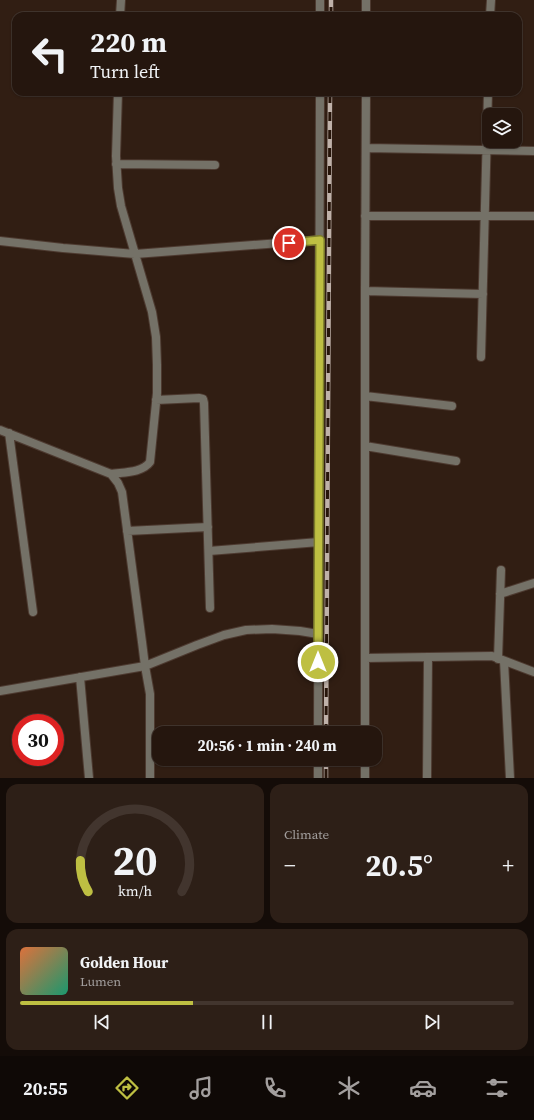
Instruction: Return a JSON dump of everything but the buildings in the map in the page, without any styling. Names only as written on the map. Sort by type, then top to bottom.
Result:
[{"type":"street","points":[[120,12],[122,0]]},
{"type":"street","points":[[320,0],[320,12]]},
{"type":"street","points":[[366,0],[366,12]]},
{"type":"street","points":[[490,0],[490,12]]},
{"type":"street","points":[[111,474],[142,469],[150,462],[156,400],[157,365],[156,337],[152,312],[121,206],[116,164],[118,96]]},
{"type":"street","points":[[318,726],[320,96]]},
{"type":"street","points":[[365,726],[364,291],[366,96]]},
{"type":"street","points":[[481,357],[488,96]]},
{"type":"street","points":[[366,148],[534,151]]},
{"type":"street","points":[[116,164],[215,165]]},
{"type":"street","points":[[365,216],[534,216]]},
{"type":"street","points":[[0,241],[135,254],[320,240]]},
{"type":"street","points":[[364,291],[483,294]]},
{"type":"street","points":[[365,396],[452,406]]},
{"type":"street","points":[[156,400],[203,399],[210,608]]},
{"type":"street","points":[[0,430],[111,474],[118,483],[122,492],[150,694],[150,778]]},
{"type":"street","points":[[9,433],[33,612]]},
{"type":"street","points":[[365,446],[456,461]]},
{"type":"street","points":[[127,531],[208,527]]},
{"type":"street","points":[[208,550],[319,542]]},
{"type":"street","points":[[501,570],[501,660],[510,778]]},
{"type":"street","points":[[500,594],[534,583]]},
{"type":"street","points":[[0,692],[145,666],[217,637],[246,630],[272,629],[318,634]]},
{"type":"street","points":[[365,658],[492,656],[534,672]]},
{"type":"street","points":[[427,778],[428,657]]},
{"type":"street","points":[[80,677],[89,778]]},
{"type":"street","points":[[318,766],[318,778]]},
{"type":"street","points":[[365,766],[365,778]]},
{"type":"railway","points":[[331,0],[331,12]]},
{"type":"railway","points":[[326,726],[330,96]]},
{"type":"railway","points":[[326,766],[326,778]]},
{"type":"route","points":[[289,243],[320,240],[318,662]]}]
